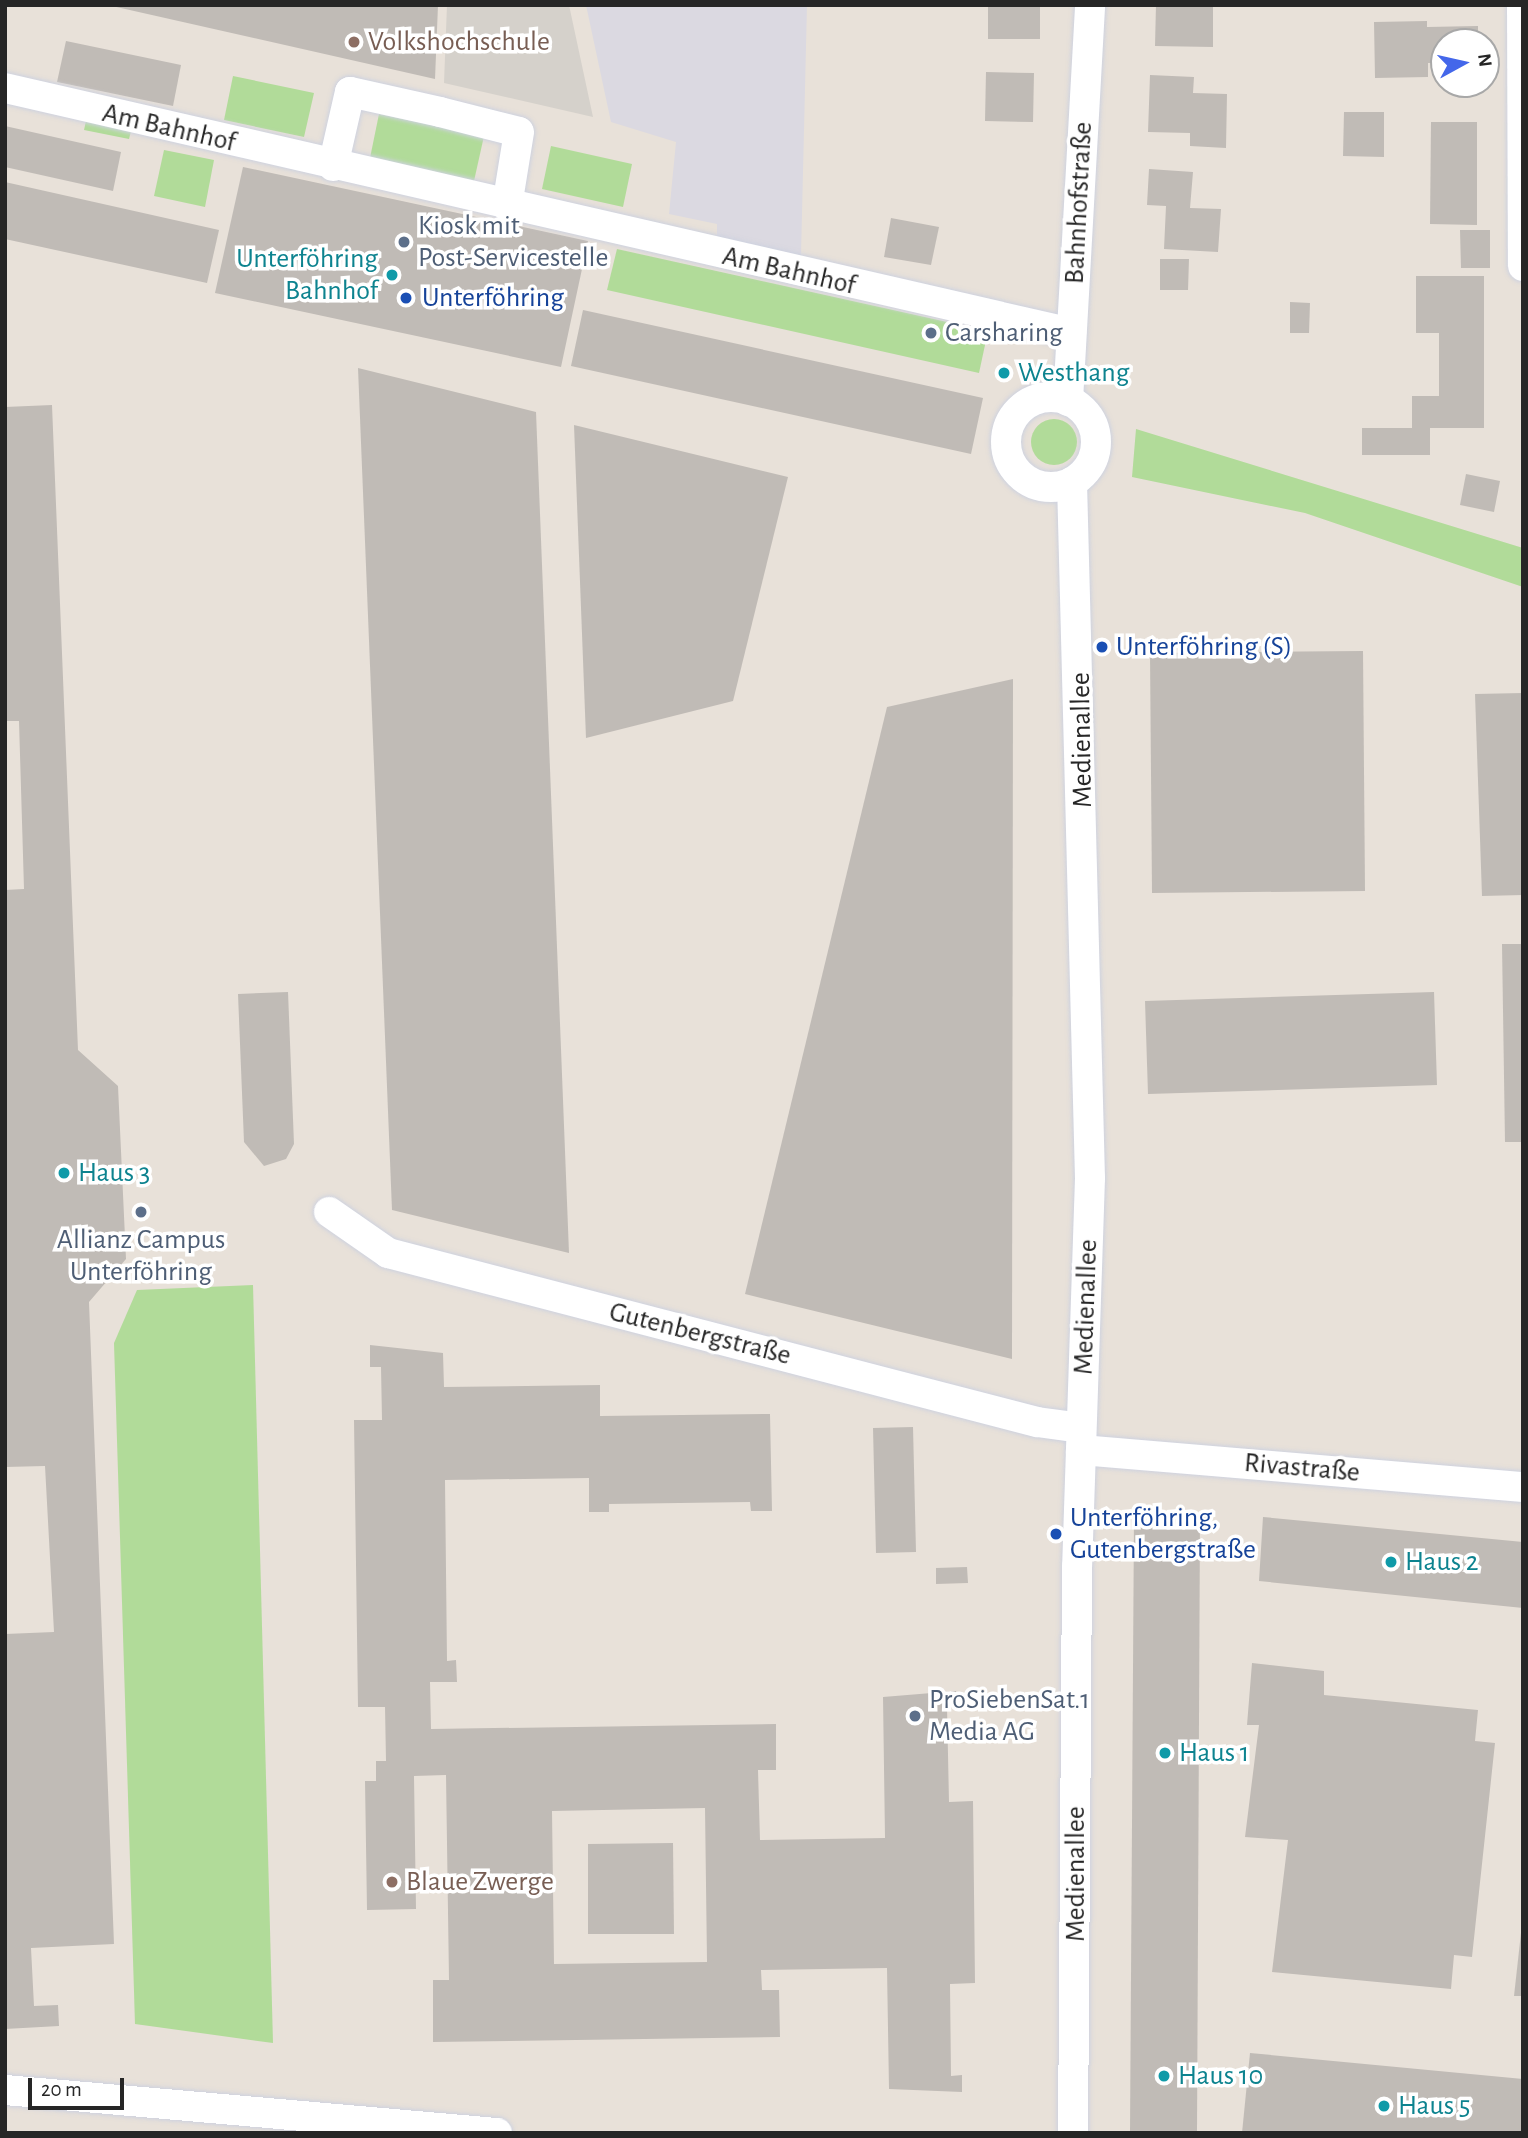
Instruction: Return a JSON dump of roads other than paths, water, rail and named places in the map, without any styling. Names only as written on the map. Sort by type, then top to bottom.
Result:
[{"type":"street","name":"Bahnhofstraße","points":[[1069,401],[1090,5]]},
{"type":"street","points":[[1522,5],[1523,266]]},
{"type":"street","name":"Am Bahnhof","points":[[5,88],[507,206],[1071,333]]},
{"type":"street","points":[[333,166],[350,92],[417,107],[519,132],[507,206]]},
{"type":"street","points":[[1039,399],[1069,401],[1089,418],[1096,444],[1089,467],[1072,482],[1058,487],[1029,481],[1017,472],[1006,444],[1007,429],[1025,405],[1039,399]]},
{"type":"street","name":"Medienallee","points":[[1072,482],[1090,1178],[1081,1438],[1073,2133]]},
{"type":"street","name":"Gutenbergstraße","points":[[330,1212],[388,1253],[1037,1422],[1081,1438]]},
{"type":"street","name":"Rivastraße","points":[[1081,1438],[1523,1488]]},
{"type":"street","points":[[5,2090],[497,2133]]},
{"type":"place","name":"Volkshochschule","points":[[354,42]]},
{"type":"place","name":"Kiosk mit Post-Servicestelle","points":[[404,242]]},
{"type":"place","name":"Unterföhring Bahnhof","points":[[392,275]]},
{"type":"place","name":"Unterföhring","points":[[406,298]]},
{"type":"place","name":"Carsharing","points":[[931,333]]},
{"type":"place","name":"Westhang","points":[[1004,373]]},
{"type":"place","name":"Unterföhring (S)","points":[[1102,647]]},
{"type":"place","name":"Haus 3","points":[[64,1173]]},
{"type":"place","name":"Allianz Campus Unterföhring","points":[[141,1212]]},
{"type":"place","name":"Unterföhring, Gutenbergstraße","points":[[1056,1534]]},
{"type":"place","name":"Haus 2","points":[[1391,1562]]},
{"type":"place","name":"ProSiebenSat.1 Media AG","points":[[915,1716]]},
{"type":"place","name":"Haus 1","points":[[1165,1753]]},
{"type":"place","name":"Blaue Zwerge","points":[[392,1882]]},
{"type":"place","name":"Haus 10","points":[[1164,2076]]},
{"type":"place","name":"Haus 5","points":[[1384,2106]]}]
